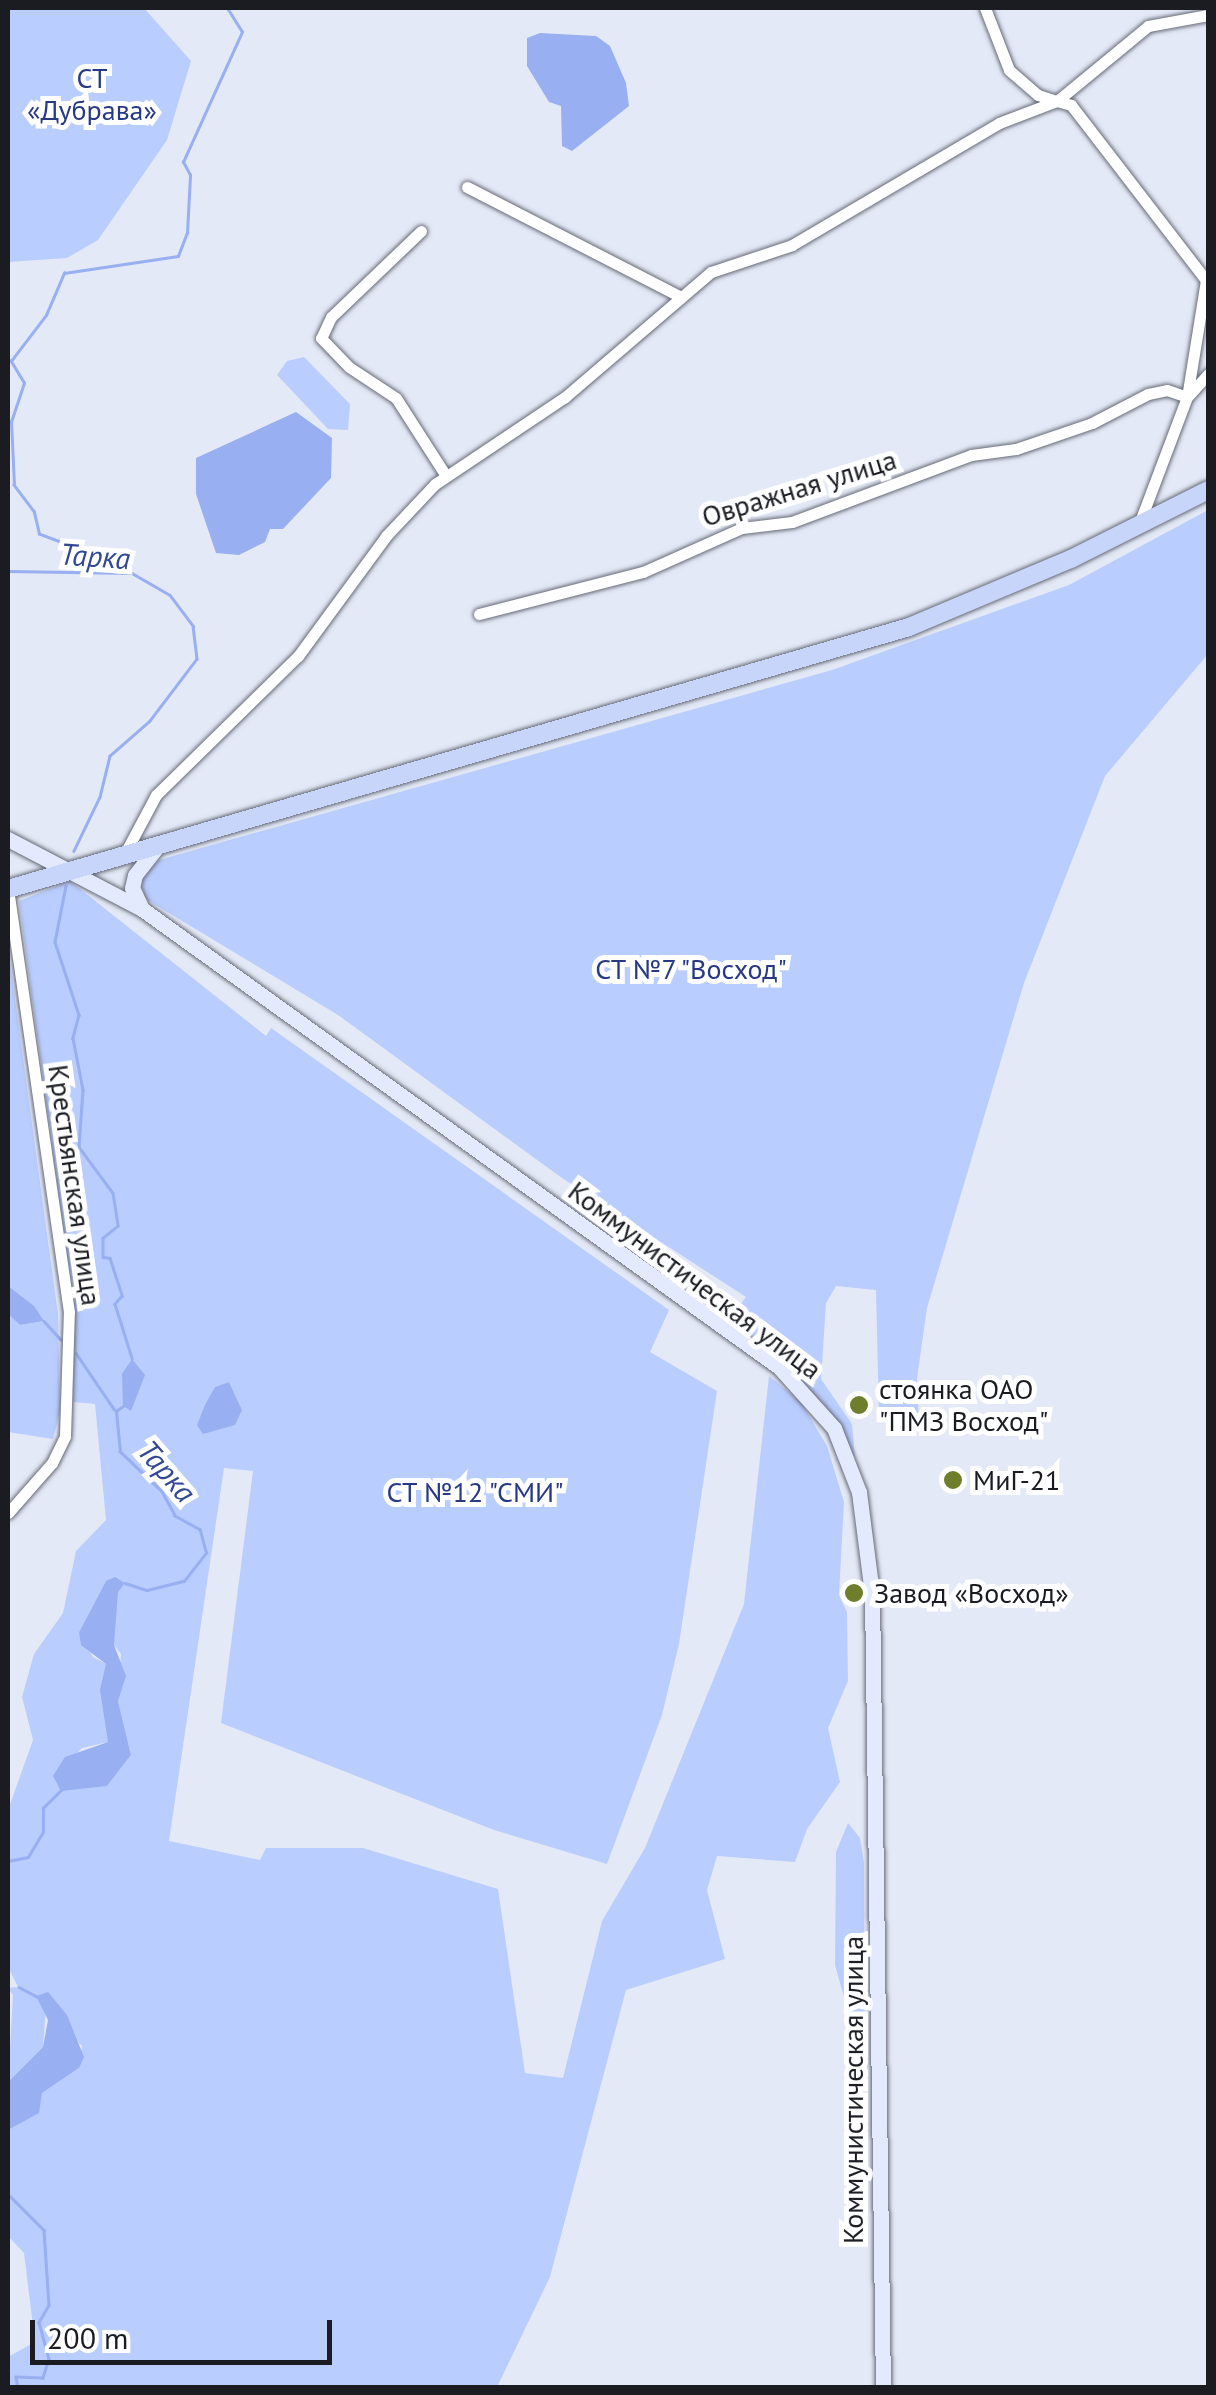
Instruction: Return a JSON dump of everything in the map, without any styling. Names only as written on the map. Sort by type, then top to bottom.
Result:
[{"type":"main road","points":[[9,898],[70,870],[909,627],[1138,526],[1208,490]]},
{"type":"main road","name":"Коммунистическая улица","points":[[8,839],[142,909],[779,1367],[834,1428],[859,1492],[872,1593],[884,2388]]},
{"type":"main road","points":[[142,909],[132,888],[135,875],[158,846]]},
{"type":"street","points":[[985,8],[1009,70],[1038,96],[1072,105],[1202,268],[1208,296],[1187,397],[1138,526]]},
{"type":"street","points":[[124,855],[156,795],[298,656],[386,536],[446,476],[566,397],[647,333],[680,297],[711,272],[792,245],[999,123],[1057,101],[1148,26],[1208,16]]},
{"type":"street","points":[[467,186],[680,297]]},
{"type":"street","points":[[421,231],[331,316],[321,338],[341,360],[396,398],[446,476]]},
{"type":"street","points":[[1187,397],[1208,374]]},
{"type":"street","name":"Овражная улица","points":[[479,614],[642,572],[742,528],[792,522],[971,456],[1016,450],[1092,423],[1148,394],[1167,390],[1187,397]]},
{"type":"street","name":"Крестьянская улица","points":[[8,1513],[52,1464],[65,1436],[69,1312],[9,898]]},
{"type":"green space","name":"СТ «Дубрава»","points":[[8,8],[144,8],[191,61],[167,140],[98,240],[67,258],[8,262]]},
{"type":"green space","points":[[304,357],[350,404],[348,430],[328,429],[277,375],[287,361]]},
{"type":"green space","name":"СТ №7 \"Восход\"","points":[[1208,510],[1208,654],[1105,776],[1024,983],[927,1308],[917,1378],[919,1421],[879,1416],[876,1290],[836,1286],[826,1303],[821,1379],[852,1424],[855,1457],[828,1410],[799,1380],[726,1324],[746,1297],[562,1178],[338,1015],[144,898],[141,875],[159,860],[832,670],[1069,585]]},
{"type":"green space","name":"СТ №12 \"СМИ\"","points":[[70,881],[266,1036],[271,1028],[669,1310],[650,1352],[717,1391],[679,1644],[662,1715],[607,1864],[494,1830],[221,1723],[253,1471],[224,1468],[169,1841],[260,1860],[266,1848],[363,1848],[498,1889],[525,2073],[563,2078],[602,1921],[645,1848],[744,1604],[769,1376],[801,1402],[827,1446],[844,1502],[839,1595],[847,1612],[848,1681],[828,1728],[840,1782],[807,1829],[795,1862],[717,1856],[707,1890],[725,1959],[626,1990],[550,2277],[497,2387],[8,2387],[8,2357],[35,2342],[24,2253],[8,2236],[8,2130],[38,2113],[42,2093],[79,2068],[82,2046],[46,2008],[43,2047],[8,2082],[13,1995],[8,1988],[18,1987],[8,1967],[8,1810],[33,1740],[22,1697],[34,1654],[63,1613],[76,1551],[106,1520],[95,1404],[73,1402],[74,1308],[19,901]],"holes":[[[229,1382],[242,1410],[197,1425],[215,1387]],[[106,1581],[114,1645],[121,1654],[118,1701],[131,1755],[107,1786],[62,1769],[82,1748],[108,1742],[106,1664],[93,1657],[79,1632]]]},
{"type":"green space","points":[[8,948],[58,1314],[60,1411],[53,1439],[8,1432],[8,1314],[20,1325],[44,1321],[8,1286]]},
{"type":"green space","points":[[848,1823],[860,1838],[864,1863],[865,2072],[835,1965],[836,1852]]},
{"type":"shaded area","points":[[540,33],[596,36],[610,46],[626,83],[629,106],[572,151],[562,146],[561,106],[549,102],[527,66],[527,38]]},
{"type":"shaded area","points":[[296,412],[332,438],[331,478],[283,529],[270,529],[265,542],[239,555],[216,553],[196,494],[196,458]]},
{"type":"shaded area","points":[[8,1286],[34,1306],[44,1321],[20,1325],[8,1314]]},
{"type":"shaded area","points":[[132,1359],[145,1375],[131,1411],[123,1406],[122,1374]]},
{"type":"shaded area","points":[[229,1382],[242,1410],[235,1425],[203,1434],[197,1425],[205,1405],[215,1387]]},
{"type":"shaded area","points":[[115,1577],[125,1583],[118,1592],[114,1645],[126,1676],[118,1701],[131,1755],[107,1786],[61,1791],[53,1776],[65,1757],[108,1742],[100,1690],[106,1664],[81,1645],[79,1632],[106,1581]]},
{"type":"shaded area","points":[[48,1992],[67,2015],[84,2057],[79,2068],[42,2093],[39,2113],[8,2130],[8,2082],[43,2047],[48,2020],[36,1996]]},
{"type":"waterway","points":[[91,571],[84,551],[39,534],[34,512],[14,485],[11,422],[24,383],[11,361],[46,315],[64,273],[178,256],[187,233],[190,175],[183,162],[242,32],[227,8]]},
{"type":"waterway","name":"Тарка","points":[[8,571],[132,573],[170,595],[193,626],[197,659],[150,721],[110,756],[100,797],[74,851]]},
{"type":"waterway","name":"Тарка","points":[[66,886],[55,942],[79,1015],[73,1038],[83,1090],[79,1147],[113,1193],[118,1226],[103,1238],[103,1257],[110,1258],[122,1296],[115,1304],[132,1358]]},
{"type":"waterway","points":[[44,1321],[61,1340]]},
{"type":"waterway","points":[[76,1353],[114,1409]]},
{"type":"waterway","name":"Тарка","points":[[125,1583],[147,1590],[184,1581],[206,1553],[200,1530],[175,1516],[161,1491],[120,1452],[116,1411],[126,1404]]},
{"type":"waterway","name":"Тарка","points":[[8,1861],[28,1857],[43,1832],[43,1808],[62,1789]]},
{"type":"waterway","name":"Тарка","points":[[19,1987],[38,1997]]},
{"type":"waterway","name":"Тарка","points":[[8,2194],[44,2230],[49,2305],[39,2322],[49,2359],[43,2378],[16,2377],[18,2388]]},
{"type":"place","name":"стоянка ОАО \"ПМЗ Восход\"","points":[[859,1405]]},
{"type":"place","name":"МиГ-21","points":[[953,1480]]},
{"type":"place","name":"Завод «Восход»","points":[[854,1593]]}]
